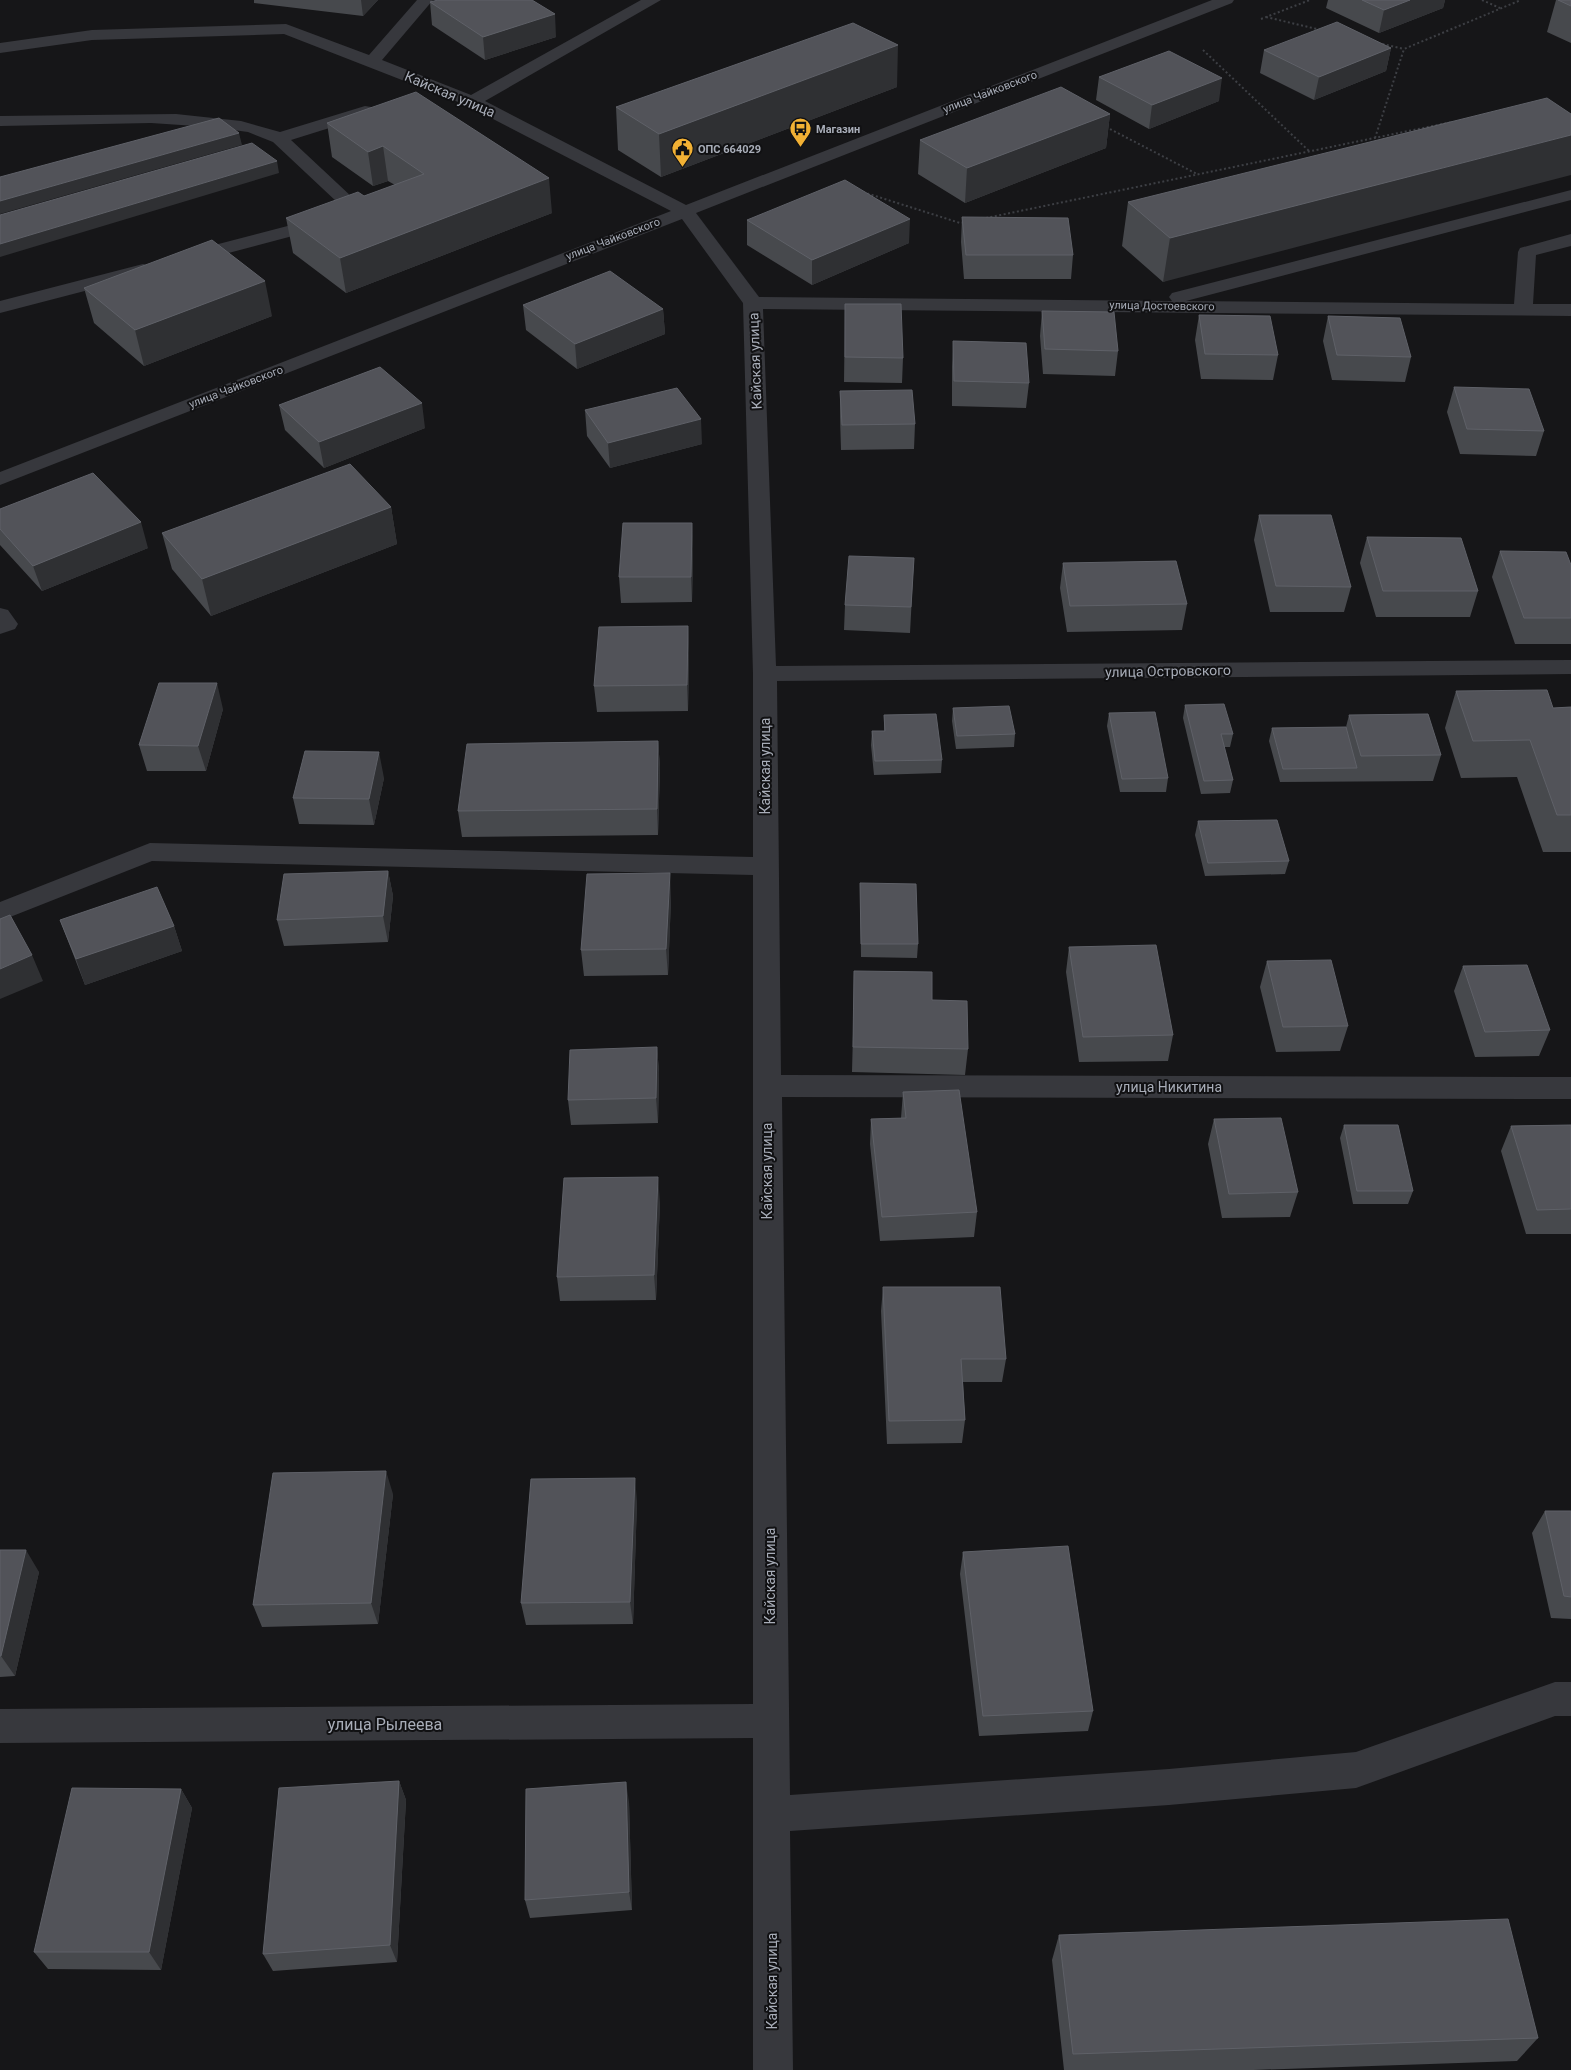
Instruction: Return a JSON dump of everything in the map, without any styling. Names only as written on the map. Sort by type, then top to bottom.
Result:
[{"type":"street","points":[[372,62],[425,0]]},
{"type":"street","points":[[472,101],[653,0]]},
{"type":"street","name":"улица Чайковского","points":[[0,479],[1226,0]]},
{"type":"street","name":"Кайская улица","points":[[0,48],[92,34],[286,29],[472,101],[685,211],[753,302],[765,674],[773,2070]]},
{"type":"street","points":[[412,97],[440,88]]},
{"type":"street","points":[[279,138],[383,106]]},
{"type":"street","points":[[0,121],[166,118],[231,124],[268,132],[279,138],[347,202],[345,208],[328,221],[0,307]]},
{"type":"street","points":[[1144,306],[1571,195]]},
{"type":"street","points":[[1523,310],[1527,252],[1571,240]]},
{"type":"street","name":"улица Достоевского","points":[[753,302],[1571,310]]},
{"type":"street","points":[[0,615],[6,624],[0,627]]},
{"type":"street","name":"улица Островского","points":[[765,674],[1571,667]]},
{"type":"street","points":[[0,912],[150,852],[766,866]]},
{"type":"street","name":"улица Никитина","points":[[767,1086],[1571,1088]]},
{"type":"street","points":[[771,1814],[1169,1787],[1356,1770],[1556,1699],[1571,1699]]},
{"type":"street","name":"улица Рылеева","points":[[0,1726],[771,1722]]},
{"type":"path","points":[[1482,0],[1501,8]]},
{"type":"path","points":[[1376,42],[1404,49],[1521,0]]},
{"type":"path","points":[[1266,17],[1321,30]]},
{"type":"path","points":[[1197,44],[1309,151]]},
{"type":"path","points":[[1375,138],[1404,49]]},
{"type":"path","points":[[979,219],[1460,120]]},
{"type":"path","points":[[1105,126],[1198,174]]},
{"type":"path","points":[[858,190],[960,223],[969,221]]},
{"type":"building","points":[[438,0],[532,0],[555,14],[483,37],[430,2]]},
{"type":"building","points":[[1362,0],[1410,0],[1384,10]]},
{"type":"building","points":[[1558,0],[1571,0],[1571,6]]},
{"type":"building","points":[[1337,22],[1391,48],[1319,77],[1264,50]]},
{"type":"building","points":[[853,23],[898,45],[659,134],[616,107]]},
{"type":"building","points":[[1169,51],[1222,78],[1152,105],[1099,77]]},
{"type":"building","points":[[1061,87],[1110,114],[967,168],[920,140]]},
{"type":"building","points":[[416,92],[549,178],[340,258],[286,218],[358,192],[364,196],[424,174],[383,146],[368,152],[327,123]]},
{"type":"building","points":[[1547,98],[1571,114],[1571,135],[1170,238],[1128,202]]},
{"type":"building","points":[[219,118],[239,133],[0,201],[0,177]]},
{"type":"building","points":[[252,143],[277,161],[0,244],[0,215]]},
{"type":"building","points":[[845,180],[910,219],[812,260],[747,220]]},
{"type":"building","points":[[962,217],[1068,218],[1073,255],[966,255]]},
{"type":"building","points":[[212,240],[265,281],[135,330],[84,288]]},
{"type":"building","points":[[610,271],[663,309],[575,344],[523,305]]},
{"type":"building","points":[[845,304],[901,304],[903,358],[845,357]]},
{"type":"building","points":[[1042,311],[1114,312],[1118,351],[1045,349]]},
{"type":"building","points":[[1199,315],[1270,316],[1278,355],[1205,354]]},
{"type":"building","points":[[1328,316],[1400,318],[1411,357],[1337,355]]},
{"type":"building","points":[[953,341],[1026,343],[1029,383],[954,381]]},
{"type":"building","points":[[380,367],[422,403],[319,442],[279,405]]},
{"type":"building","points":[[1454,387],[1529,389],[1544,431],[1467,429]]},
{"type":"building","points":[[677,388],[701,419],[608,443],[585,410]]},
{"type":"building","points":[[912,390],[915,424],[842,425],[840,391]]},
{"type":"building","points":[[350,464],[391,507],[202,579],[162,533]]},
{"type":"building","points":[[93,473],[141,522],[33,566],[0,529],[0,509]]},
{"type":"building","points":[[1259,515],[1331,515],[1351,587],[1276,586]]},
{"type":"building","points":[[623,523],[692,523],[691,577],[619,577]]},
{"type":"building","points":[[1367,537],[1461,538],[1478,591],[1383,591]]},
{"type":"building","points":[[1500,551],[1566,552],[1571,565],[1571,618],[1524,618]]},
{"type":"building","points":[[849,556],[914,558],[911,607],[845,605]]},
{"type":"building","points":[[1176,561],[1187,604],[1070,606],[1063,563]]},
{"type":"building","points":[[688,626],[687,685],[594,686],[599,627]]},
{"type":"building","points":[[159,683],[217,683],[198,746],[139,745]]},
{"type":"building","points":[[1547,690],[1553,708],[1571,707],[1571,815],[1557,815],[1530,740],[1473,741],[1456,691]]},
{"type":"building","points":[[1224,704],[1233,734],[1221,734],[1233,780],[1204,781],[1185,705]]},
{"type":"building","points":[[1009,706],[1015,734],[957,736],[953,708]]},
{"type":"building","points":[[1155,712],[1168,778],[1122,779],[1109,713]]},
{"type":"building","points":[[936,714],[942,760],[875,761],[872,731],[885,731],[884,715]]},
{"type":"building","points":[[1428,714],[1441,755],[1361,756],[1349,715]]},
{"type":"building","points":[[1346,727],[1357,768],[1283,769],[1272,728]]},
{"type":"building","points":[[658,741],[657,809],[458,811],[467,744]]},
{"type":"building","points":[[305,751],[379,752],[369,799],[293,798]]},
{"type":"building","points":[[1277,820],[1289,861],[1208,863],[1198,821]]},
{"type":"building","points":[[388,871],[383,916],[277,920],[284,874]]},
{"type":"building","points":[[670,873],[666,949],[581,950],[587,874]]},
{"type":"building","points":[[860,883],[916,884],[918,944],[861,944]]},
{"type":"building","points":[[157,887],[174,926],[76,959],[60,920]]},
{"type":"building","points":[[10,915],[32,955],[0,969],[0,919]]},
{"type":"building","points":[[1156,945],[1173,1035],[1083,1037],[1069,947]]},
{"type":"building","points":[[1331,960],[1348,1026],[1283,1027],[1267,961]]},
{"type":"building","points":[[1527,965],[1550,1030],[1485,1032],[1463,966]]},
{"type":"building","points":[[854,971],[932,972],[932,1000],[967,1001],[968,1049],[853,1047]]},
{"type":"building","points":[[657,1047],[656,1098],[568,1100],[570,1050]]},
{"type":"building","points":[[959,1090],[977,1212],[882,1217],[871,1119],[906,1118],[903,1092]]},
{"type":"building","points":[[1281,1118],[1298,1192],[1229,1194],[1214,1119]]},
{"type":"building","points":[[1344,1125],[1398,1125],[1413,1191],[1357,1191]]},
{"type":"building","points":[[1571,1125],[1571,1209],[1537,1210],[1511,1126]]},
{"type":"building","points":[[658,1177],[654,1275],[557,1277],[564,1178]]},
{"type":"building","points":[[883,1287],[1000,1287],[1006,1359],[961,1359],[965,1420],[889,1421]]},
{"type":"building","points":[[386,1471],[371,1603],[253,1605],[273,1473]]},
{"type":"building","points":[[635,1478],[630,1602],[521,1603],[531,1479]]},
{"type":"building","points":[[1545,1511],[1571,1511],[1571,1597],[1564,1596]]},
{"type":"building","points":[[1068,1546],[1093,1711],[983,1716],[963,1552]]},
{"type":"building","points":[[0,1550],[26,1550],[1,1656],[0,1656]]},
{"type":"building","points":[[399,1781],[390,1945],[263,1954],[279,1788]]},
{"type":"building","points":[[626,1782],[629,1892],[525,1900],[526,1789]]},
{"type":"building","points":[[72,1788],[181,1789],[149,1952],[34,1952]]},
{"type":"building","points":[[1508,1919],[1538,2038],[1073,2054],[1059,1935]]},
{"type":"place","name":"Магазин","points":[[800,148]]},
{"type":"place","name":"ОПС 664029","points":[[682,168]]}]
